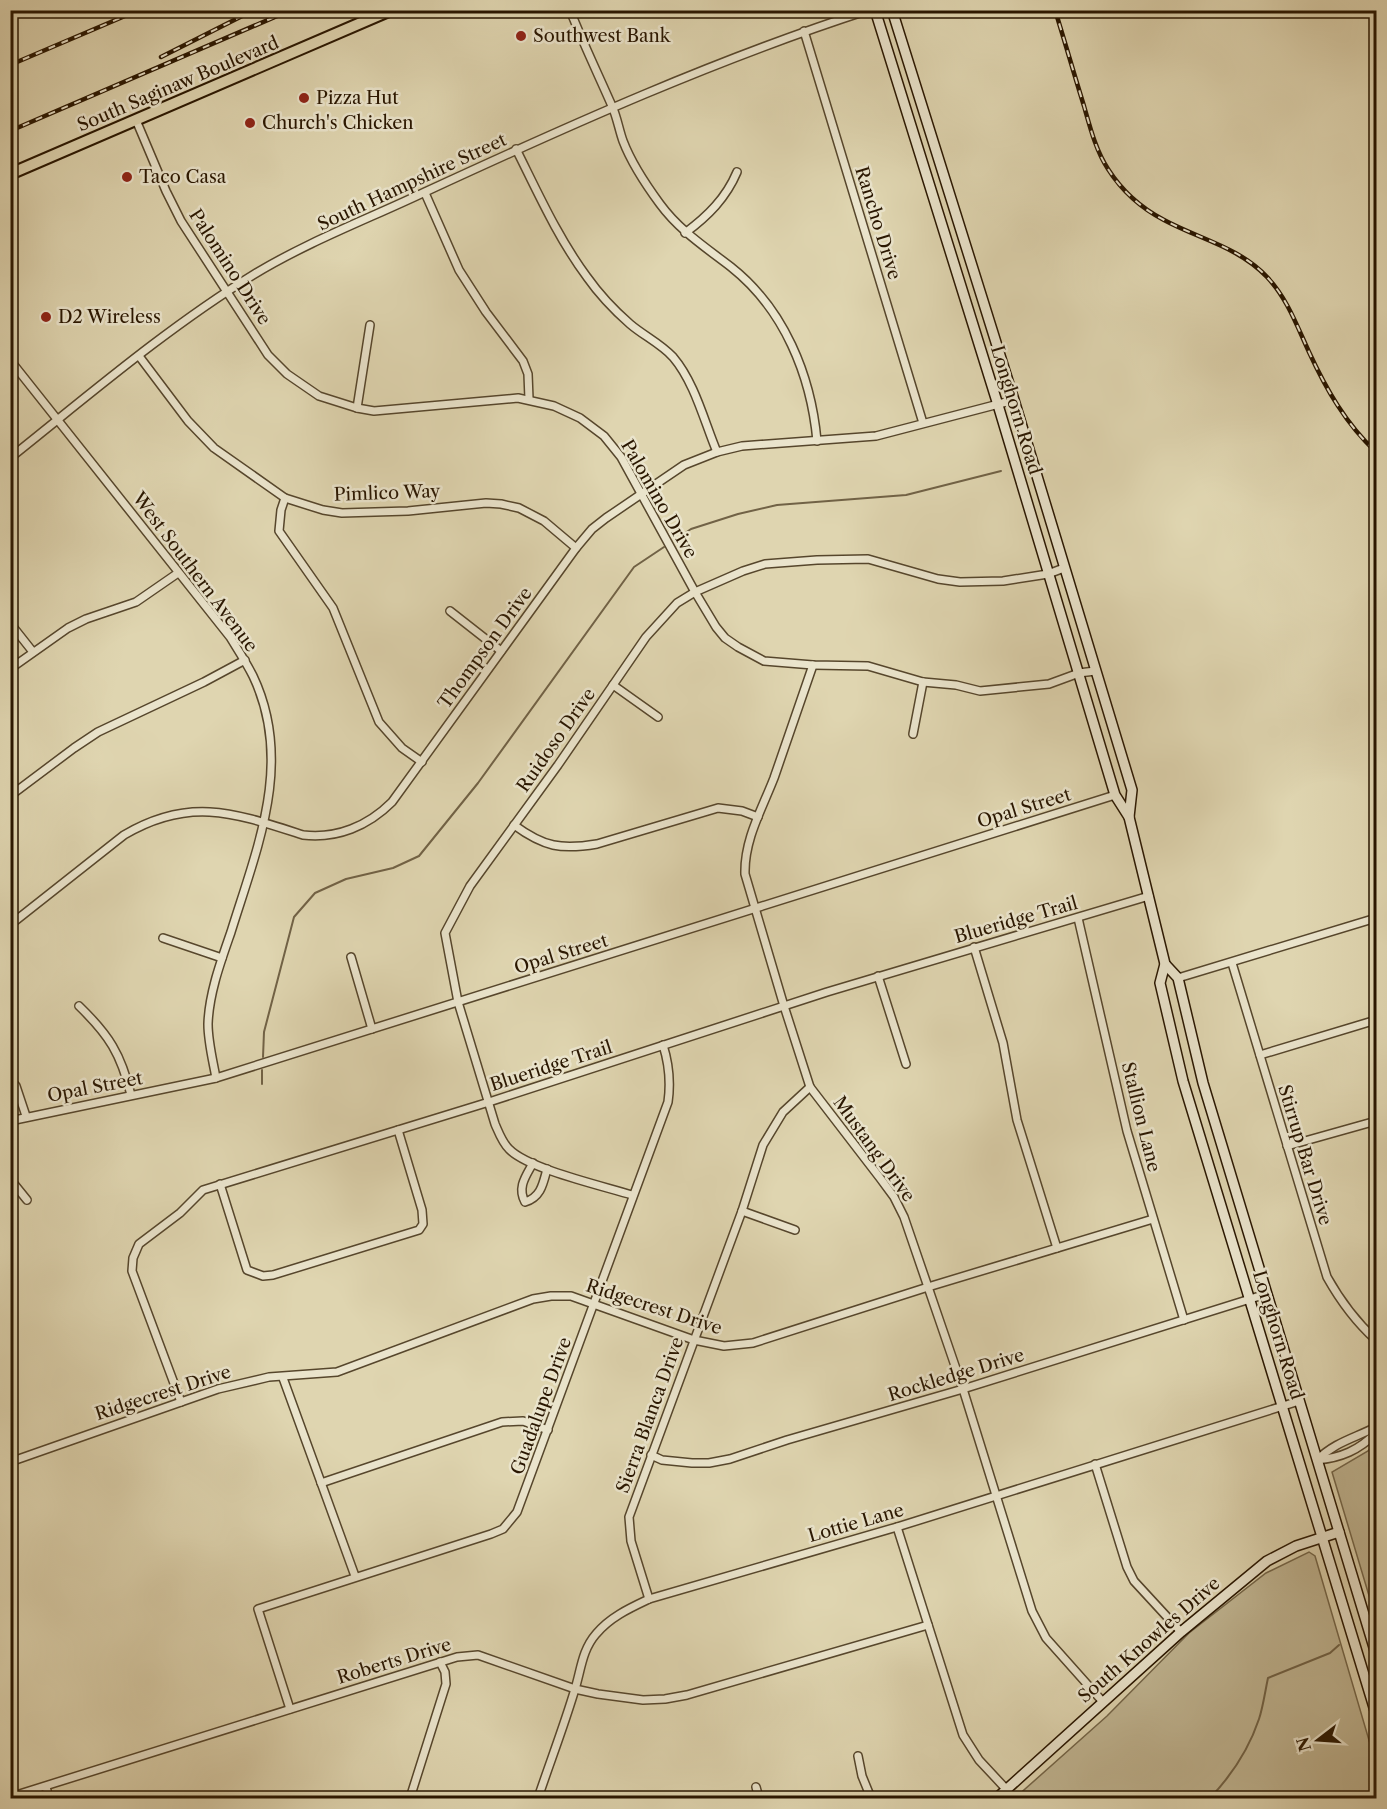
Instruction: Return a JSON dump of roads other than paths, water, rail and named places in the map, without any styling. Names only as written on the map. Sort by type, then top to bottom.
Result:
[{"type":"main road","name":"South Saginaw Boulevard","points":[[10,174],[391,10]]},
{"type":"main road","name":"Longhorn Road","points":[[875,10],[998,405],[1114,795],[1129,817]]},
{"type":"main road","name":"Longhorn Road","points":[[892,10],[1014,400],[1131,790],[1129,817],[1166,964],[1178,978],[1203,1083],[1377,1654]]},
{"type":"main road","points":[[902,94],[917,90]]},
{"type":"main road","name":"Longhorn Road","points":[[1166,964],[1160,982],[1183,1081],[1377,1714]]},
{"type":"main road","name":"South Knowles Drive","points":[[997,1798],[1181,1632],[1266,1561],[1296,1546],[1339,1532]]},
{"type":"street","points":[[570,10],[614,109],[623,142],[659,203],[685,233],[732,268],[748,283],[762,297],[777,319],[789,340],[808,386],[814,411],[817,441]]},
{"type":"street","name":"South Hampshire Street","points":[[10,458],[139,356],[227,291],[282,258],[516,149],[804,32],[869,10]]},
{"type":"street","name":"Rancho Drive","points":[[804,32],[923,423]]},
{"type":"street","name":"Palomino Drive","points":[[136,120],[176,210],[268,355],[286,375],[319,396],[357,408],[385,411],[508,398],[529,399],[569,412],[594,427],[613,445],[694,592],[716,627],[725,638],[738,647],[764,661],[868,666],[923,682],[956,685],[980,692],[1050,684],[1079,673],[1095,670]]},
{"type":"street","points":[[516,149],[549,215],[587,277],[610,305],[631,325],[657,341],[674,358],[688,380],[717,452]]},
{"type":"street","points":[[685,233],[703,220],[729,190],[737,172]]},
{"type":"street","points":[[425,193],[459,270],[486,312],[523,361],[528,375],[529,399]]},
{"type":"street","points":[[357,408],[370,326]]},
{"type":"street","name":"Pimlico Way","points":[[139,356],[188,421],[214,448],[285,498],[323,510],[342,513],[408,511],[486,502],[501,504],[519,508],[544,521],[576,548]]},
{"type":"street","name":"West Southern Avenue","points":[[10,360],[230,637],[245,660],[260,694],[271,737],[272,775],[264,822],[212,995],[208,1023],[216,1078]]},
{"type":"street","name":"Thompson Drive","points":[[10,925],[124,835],[155,819],[183,812],[213,811],[264,822],[315,837],[352,830],[385,809],[422,762],[592,529],[684,465],[717,452],[742,446],[876,436],[1014,400]]},
{"type":"street","points":[[285,498],[279,531],[333,608],[351,649],[369,703],[379,722],[402,748],[422,762]]},
{"type":"street","name":"Ruidoso Drive","points":[[632,1195],[547,1169],[518,1156],[503,1141],[458,1002],[445,933],[470,886],[646,637],[677,603],[694,592],[765,564],[817,560],[868,559],[938,579],[960,582],[1003,581],[1048,574],[1064,568]]},
{"type":"street","points":[[10,669],[77,624],[136,602],[178,573]]},
{"type":"street","points":[[450,612],[501,651]]},
{"type":"street","points":[[10,623],[33,652]]},
{"type":"street","points":[[10,796],[98,732],[245,660]]},
{"type":"street","name":"Mustang Drive","points":[[813,665],[758,817],[745,859],[745,874],[810,1087],[894,1197],[904,1217],[963,1389],[1038,1625],[1055,1649],[1103,1702]]},
{"type":"street","points":[[913,734],[923,682]]},
{"type":"street","points":[[613,685],[658,717]]},
{"type":"street","name":"Opal Street","points":[[10,1121],[216,1078],[1114,795]]},
{"type":"street","points":[[514,825],[546,844],[578,847],[597,844],[718,808],[742,811],[758,817]]},
{"type":"street","name":"Blueridge Trail","points":[[181,1402],[132,1271],[133,1258],[139,1244],[180,1213],[203,1190],[398,1131],[878,976],[1149,896]]},
{"type":"street","name":"Stallion Lane","points":[[1078,918],[1127,1131],[1184,1320]]},
{"type":"street","points":[[1178,978],[1377,918]]},
{"type":"street","points":[[163,938],[222,958]]},
{"type":"street","points":[[974,947],[1003,1043],[1017,1120],[1057,1248]]},
{"type":"street","points":[[351,957],[372,1029]]},
{"type":"street","name":"Stirrup Bar Drive","points":[[1232,963],[1328,1277],[1355,1320],[1377,1340]]},
{"type":"street","points":[[878,976],[906,1064]]},
{"type":"street","points":[[79,1006],[94,1020],[113,1044],[122,1061],[130,1095]]},
{"type":"street","points":[[1260,1054],[1377,1020]]},
{"type":"street","name":"Guadalupe Drive","points":[[290,1709],[258,1609],[503,1529],[517,1512],[668,1101],[669,1064],[663,1045]]},
{"type":"street","points":[[10,1079],[16,1086],[26,1116]]},
{"type":"street","name":"Sierra Blanca Drive","points":[[649,1599],[631,1540],[629,1517],[742,1211],[763,1144],[783,1112],[810,1087]]},
{"type":"street","points":[[1287,1146],[1377,1121]]},
{"type":"street","points":[[220,1184],[247,1270],[263,1276],[273,1275],[419,1230],[423,1224],[423,1210],[398,1131]]},
{"type":"street","points":[[533,1163],[521,1187],[525,1202],[533,1200],[541,1192],[547,1169]]},
{"type":"street","points":[[10,1179],[27,1200]]},
{"type":"street","points":[[742,1211],[795,1230]]},
{"type":"street","name":"Ridgecrest Drive","points":[[10,1462],[218,1389],[269,1377],[283,1378],[337,1372],[533,1299],[572,1296],[694,1340],[724,1346],[753,1343],[1153,1219]]},
{"type":"street","name":"Rockledge Drive","points":[[651,1455],[662,1460],[708,1464],[730,1459],[1266,1294]]},
{"type":"street","points":[[283,1378],[355,1576]]},
{"type":"street","name":"Lottie Lane","points":[[538,1798],[575,1689],[584,1653],[595,1635],[624,1610],[649,1599],[897,1527],[1299,1401]]},
{"type":"street","points":[[321,1483],[502,1422],[523,1421],[548,1430]]},
{"type":"street","points":[[1317,1460],[1339,1443],[1377,1427]]},
{"type":"street","points":[[1317,1460],[1341,1456],[1366,1443],[1377,1434]]},
{"type":"street","points":[[1095,1464],[1127,1568],[1134,1581],[1181,1632]]},
{"type":"street","points":[[897,1527],[963,1735],[979,1760],[1006,1790]]},
{"type":"street","name":"Roberts Drive","points":[[10,1797],[457,1657],[478,1655],[575,1689],[643,1700],[665,1699],[687,1695],[928,1625]]},
{"type":"street","points":[[410,1798],[446,1684],[445,1672],[440,1662]]},
{"type":"street","points":[[858,1756],[862,1776],[871,1798]]},
{"type":"street","points":[[46,1787],[49,1798]]},
{"type":"street","points":[[756,1787],[759,1798]]},
{"type":"waterway","points":[[675,540],[691,529],[738,514],[777,505],[906,495],[1001,471]]},
{"type":"waterway","points":[[263,1057],[264,1032],[294,917],[315,893],[346,879],[393,868],[419,856],[478,783],[634,567],[664,547]]},
{"type":"waterway","points":[[262,1070],[262,1084]]},
{"type":"waterway","points":[[1210,1798],[1225,1781],[1250,1741],[1260,1714],[1268,1678],[1330,1653],[1339,1645]]},
{"type":"railway","points":[[10,65],[139,10]]},
{"type":"railway","points":[[161,57],[254,10]]},
{"type":"railway","points":[[10,131],[291,10]]},
{"type":"railway","points":[[1055,10],[1094,139],[1113,177],[1126,192],[1148,210],[1177,227],[1244,258],[1267,277],[1286,303],[1330,393],[1355,430],[1376,452]]},
{"type":"place","name":"Southwest Bank","points":[[521,36]]},
{"type":"place","name":"Pizza Hut","points":[[304,98]]},
{"type":"place","name":"Church's Chicken","points":[[250,123]]},
{"type":"place","name":"Taco Casa","points":[[127,177]]},
{"type":"place","name":"D2 Wireless","points":[[46,317]]}]
